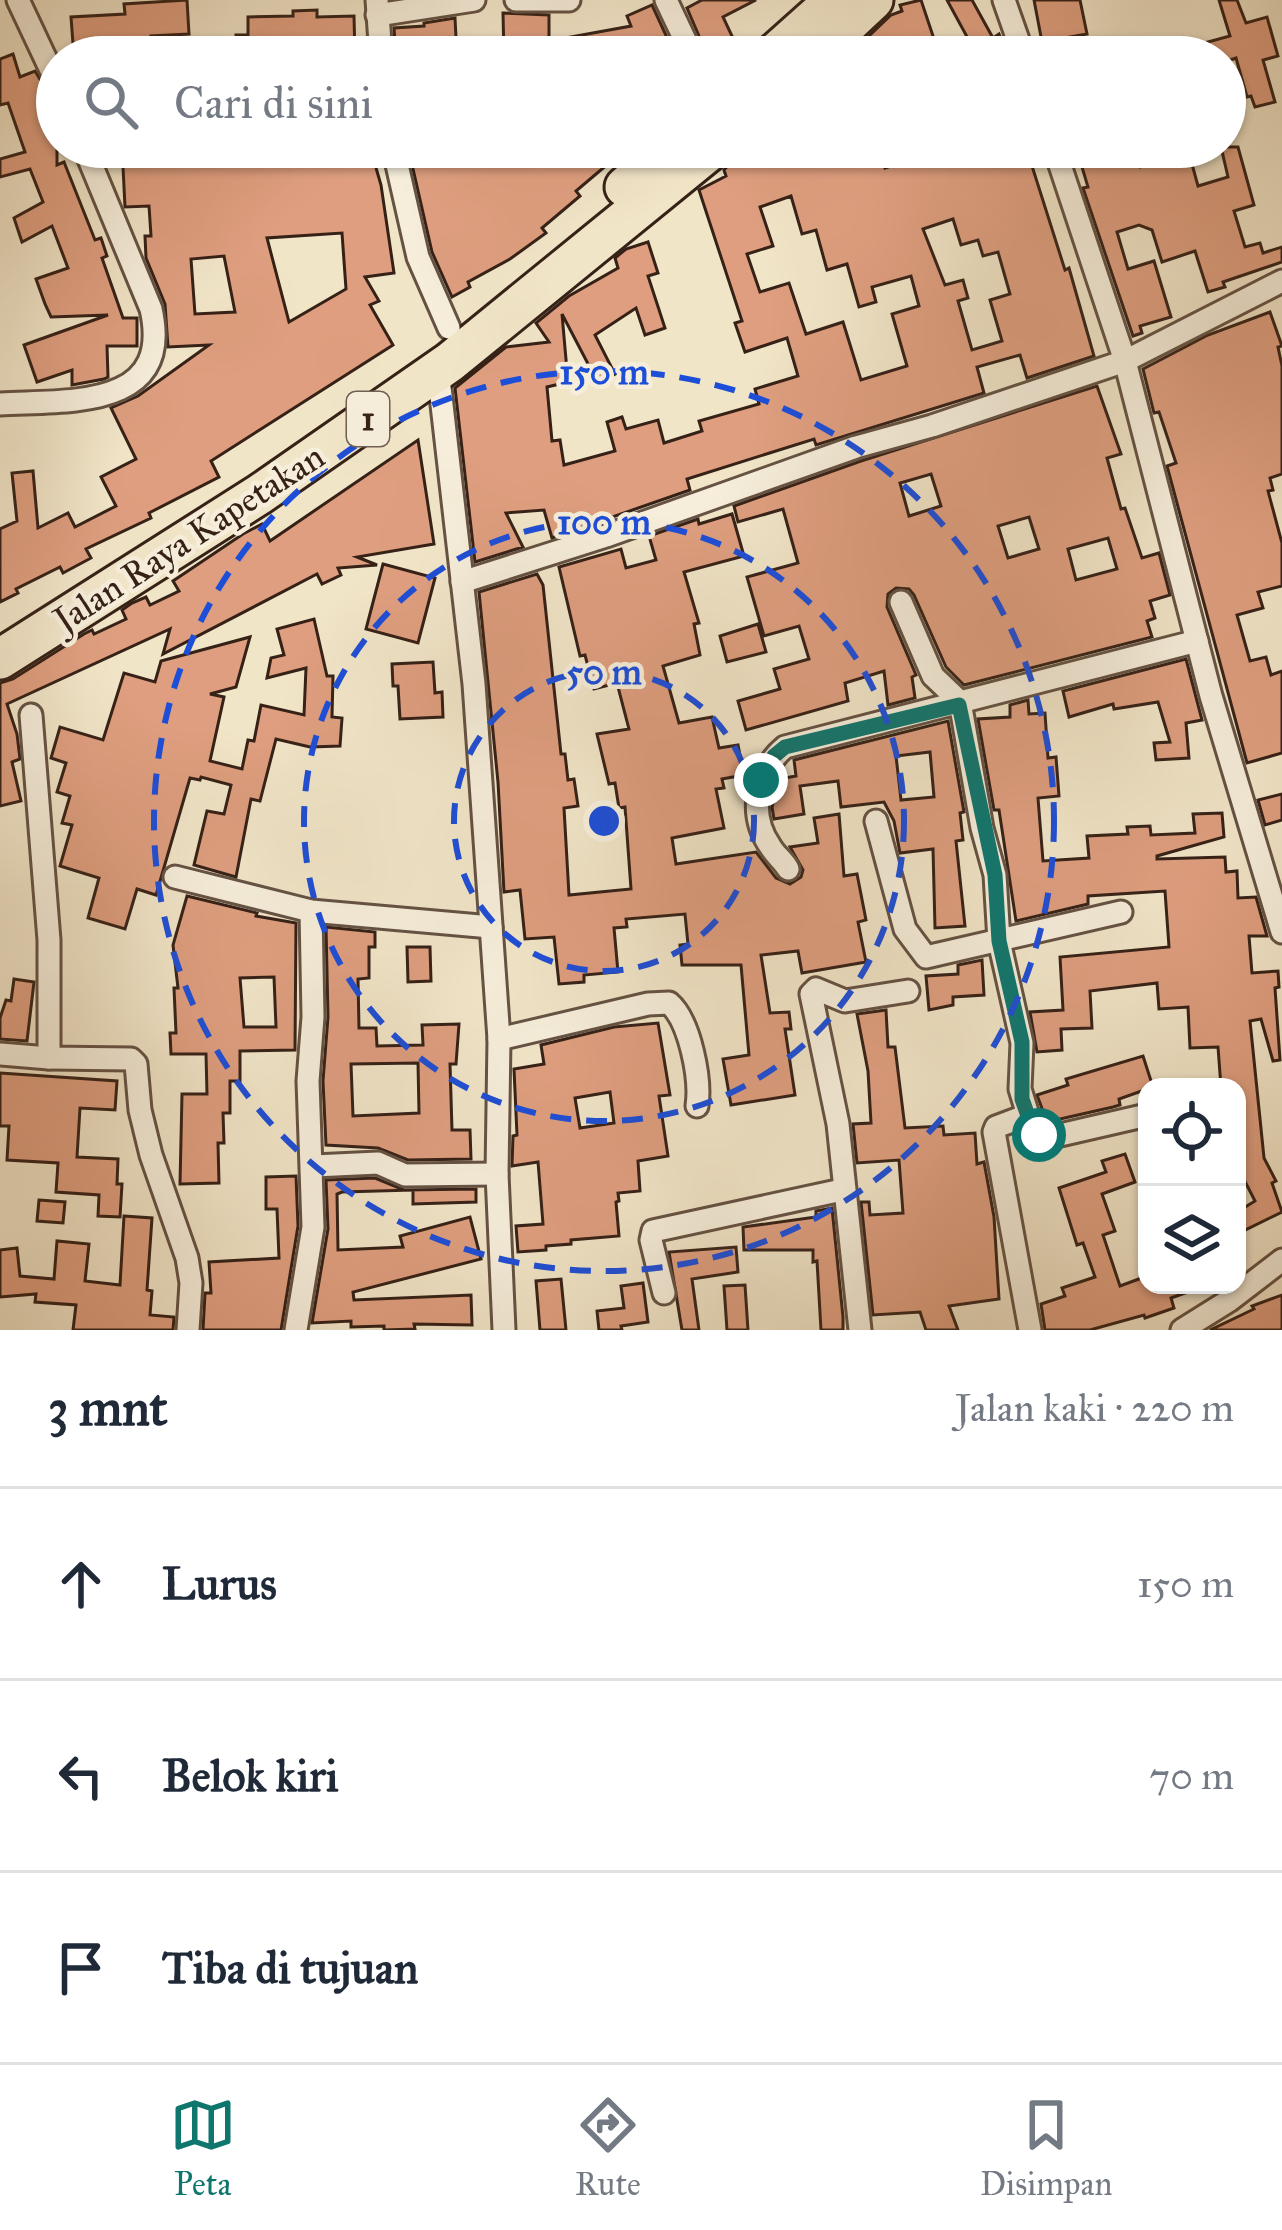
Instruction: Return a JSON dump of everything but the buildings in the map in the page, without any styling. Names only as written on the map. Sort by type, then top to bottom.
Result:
[{"type":"highway","points":[[795,36],[835,0]]},
{"type":"highway","points":[[834,36],[873,0]]},
{"type":"highway","name":"Jalan Raya Kapetakan","points":[[0,630],[248,476],[568,238],[647,168]]},
{"type":"highway","name":"Jalan Raya Kapetakan","points":[[0,659],[260,494],[438,370],[688,168]]},
{"type":"street","points":[[18,0],[36,38]]},
{"type":"street","points":[[377,8],[474,0]]},
{"type":"street","points":[[516,0],[569,0]]},
{"type":"street","points":[[666,0],[684,36]]},
{"type":"street","points":[[1004,0],[1017,36]]},
{"type":"street","points":[[0,404],[110,397],[128,386],[150,358],[154,343],[151,309],[93,168]]},
{"type":"street","points":[[397,168],[418,257],[449,328]]},
{"type":"street","points":[[1061,168],[1125,362],[1197,641],[1277,900],[1282,932]]},
{"type":"street","points":[[462,582],[856,447],[932,427],[1125,362],[1282,280]]},
{"type":"street","points":[[438,370],[474,684],[499,1039],[497,1174],[504,1330]]},
{"type":"street","points":[[901,602],[933,676],[959,705],[995,875],[999,941],[1022,1042],[1020,1089],[1034,1133],[1047,1138],[1138,1116]]},
{"type":"street","points":[[788,869],[770,848],[756,809],[761,780],[774,756],[785,747],[1197,641]]},
{"type":"street","points":[[32,715],[48,920],[49,1058]]},
{"type":"street","points":[[876,821],[905,929],[926,957],[1121,912]]},
{"type":"street","points":[[176,877],[310,911],[490,927]]},
{"type":"street","points":[[296,1330],[314,1227],[308,1081],[314,1017],[310,911]]},
{"type":"street","points":[[860,1330],[838,1124],[811,994],[816,989],[845,1000],[908,992]]},
{"type":"street","points":[[499,1039],[531,1028],[669,1003],[678,1012],[699,1076],[697,1106]]},
{"type":"street","points":[[0,1054],[118,1057],[131,1058],[136,1064],[151,1155],[187,1258],[188,1330]]},
{"type":"street","points":[[1028,1114],[994,1132],[1030,1330]]},
{"type":"street","points":[[314,1166],[378,1163],[404,1175],[497,1174]]},
{"type":"street","points":[[664,1293],[652,1231],[842,1190]]},
{"type":"street","points":[[1181,1330],[1282,1260]]},
{"type":"route","points":[[761,780],[774,756],[785,747],[959,705],[998,891],[999,941],[1022,1042],[1020,1089],[1034,1133],[1039,1135]]}]
